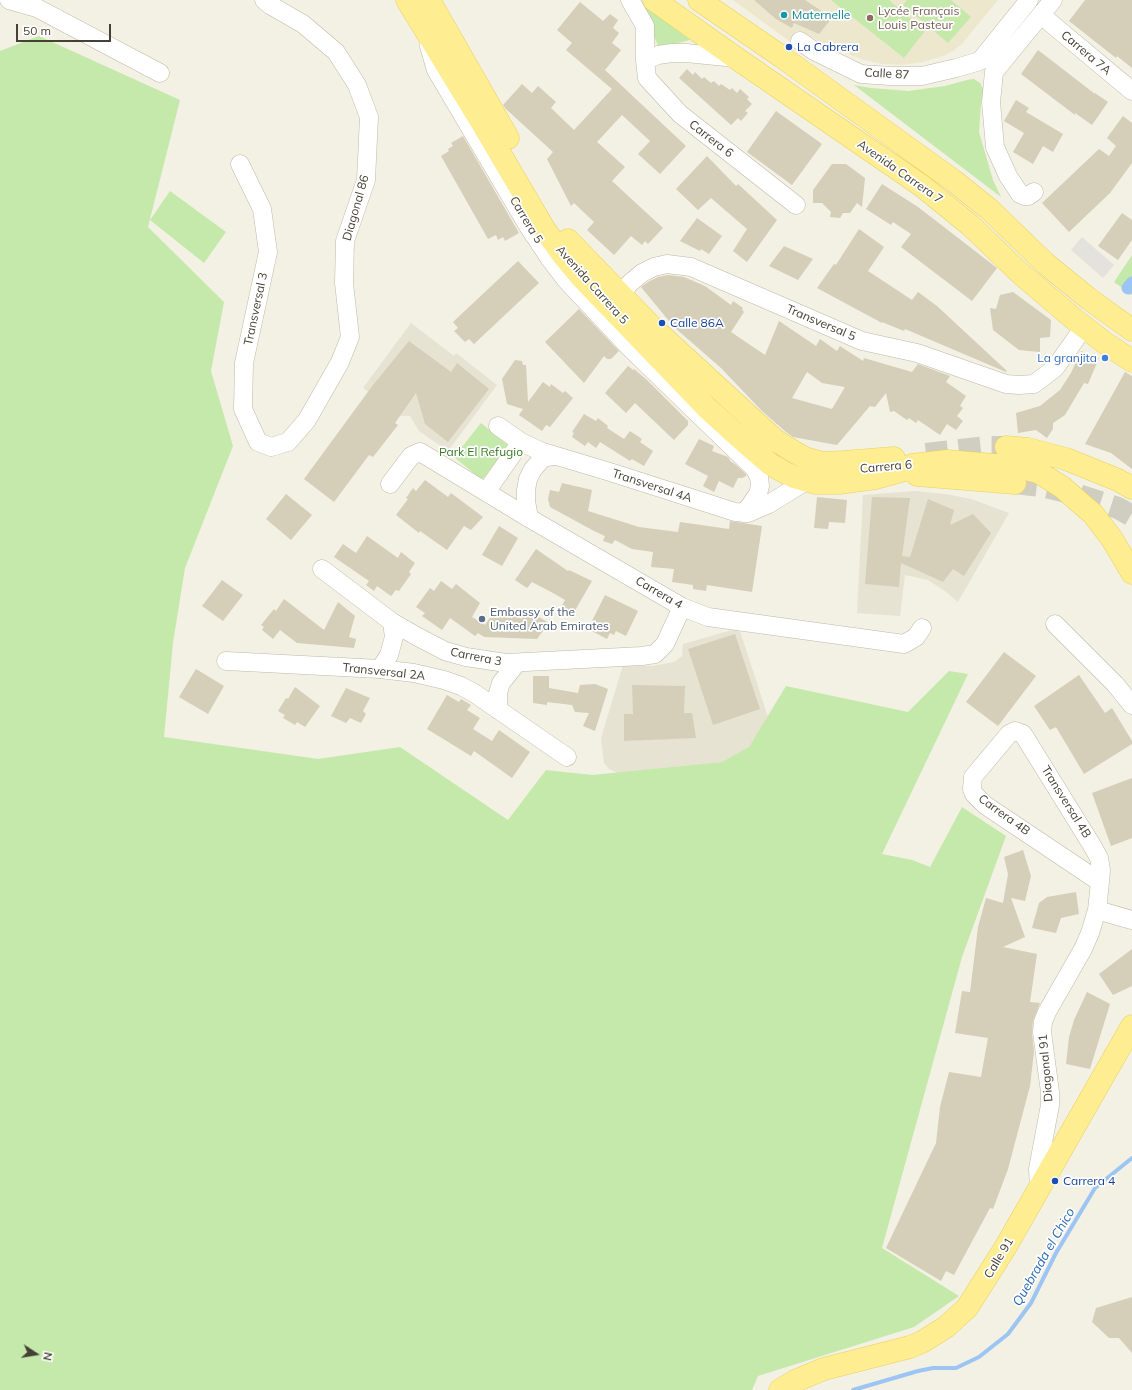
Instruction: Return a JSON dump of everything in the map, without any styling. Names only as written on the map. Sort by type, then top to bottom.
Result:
[{"type":"main road","name":"Avenida Carrera 5","points":[[407,0],[423,24],[545,230],[562,254],[587,284],[707,408],[770,464],[784,472],[815,483],[839,483],[876,478]]},
{"type":"main road","name":"Avenida Carrera 5","points":[[429,0],[554,220],[576,249],[651,326],[775,440],[790,450],[815,462],[832,463],[894,458]]},
{"type":"main road","name":"Avenida Carrera 7","points":[[654,0],[922,186],[970,225],[1021,274],[1084,327],[1132,361]]},
{"type":"main road","name":"Avenida Carrera 7","points":[[699,0],[715,7],[954,181],[989,209],[1046,264],[1088,299],[1132,330]]},
{"type":"main road","name":"Carrera 6","points":[[651,326],[699,383],[730,413],[766,446],[795,465],[817,471],[830,472],[947,461],[1018,467],[1038,472],[1062,487],[1093,514],[1112,539],[1132,573]]},
{"type":"main road","points":[[1006,447],[1028,449],[1066,459],[1118,480],[1132,488]]},
{"type":"main road","points":[[876,478],[927,464]]},
{"type":"main road","points":[[876,478],[916,475],[1015,483]]},
{"type":"main road","name":"Calle 91","points":[[780,1390],[795,1381],[824,1369],[910,1347],[922,1342],[946,1327],[967,1308],[1039,1189],[1132,1026]]},
{"type":"street","points":[[9,0],[37,8],[160,74]]},
{"type":"street","name":"Carrera 6","points":[[630,0],[645,26],[645,60],[647,78],[680,114],[796,205]]},
{"type":"street","points":[[994,72],[980,60],[1029,0]]},
{"type":"street","points":[[1034,192],[1028,196],[1020,194],[1008,176],[995,147],[991,102],[994,72],[1053,0]]},
{"type":"street","name":"Diagonal 86","points":[[267,2],[303,24],[336,52],[357,85],[369,117],[366,180],[345,241],[344,283],[350,337],[340,362],[307,420],[288,442],[271,447]]},
{"type":"street","name":"Carrera 7A","points":[[1041,15],[1132,91]]},
{"type":"street","name":"Carrera 5","points":[[423,24],[436,70],[528,226],[550,259],[566,280],[632,350],[754,468],[759,477],[760,486],[758,494],[743,513]]},
{"type":"street","name":"Calle 87","points":[[800,41],[814,51],[861,74],[922,76],[956,68],[980,60]]},
{"type":"street","points":[[645,60],[658,55],[672,53],[736,58]]},
{"type":"street","name":"Transversal 3","points":[[240,164],[262,209],[268,252],[244,363],[243,409],[258,442],[271,447]]},
{"type":"street","name":"Transversal 5","points":[[621,295],[629,284],[642,273],[654,267],[667,264],[691,267],[862,341],[917,353],[1006,384],[1019,385],[1034,384],[1055,368],[1084,327]]},
{"type":"street","name":"Transversal 4A","points":[[498,426],[521,442],[554,456],[617,474],[726,510],[743,513],[748,512],[769,504],[806,481]]},
{"type":"street","points":[[486,492],[521,442]]},
{"type":"street","name":"Carrera 4","points":[[390,484],[411,456],[420,452],[529,518],[682,607],[708,617],[904,644],[916,637],[922,628]]},
{"type":"street","points":[[529,518],[526,501],[528,479],[533,469],[543,458],[554,456]]},
{"type":"street","name":"Carrera 3","points":[[322,569],[392,622],[445,651],[466,657],[506,663],[642,656],[655,654],[665,644],[682,607]]},
{"type":"street","points":[[380,669],[388,655],[394,637],[392,622]]},
{"type":"street","points":[[1055,624],[1115,684],[1132,705]]},
{"type":"street","points":[[436,678],[445,651]]},
{"type":"street","name":"Transversal 2A","points":[[226,661],[380,669],[414,673],[436,678],[461,686],[567,757]]},
{"type":"street","points":[[498,710],[498,693],[501,683],[517,663]]},
{"type":"street","name":"Carrera 4B","points":[[1015,732],[1009,734],[973,777],[972,783],[974,794],[985,804],[1100,882]]},
{"type":"street","name":"Transversal 4B","points":[[1015,732],[1023,734],[1093,847],[1099,858],[1100,882]]},
{"type":"street","name":"Diagonal 91","points":[[1039,1189],[1038,1169],[1050,1105],[1050,1092],[1042,1032],[1043,1022],[1090,933],[1097,910],[1100,882]]},
{"type":"street","points":[[1097,910],[1132,920]]},
{"type":"shaded area","name":"Lycée Français Louis Pasteur","points":[[733,0],[998,0],[962,44],[953,51],[943,56],[923,62],[902,65],[882,64],[861,59],[822,43],[805,33],[796,46]]},
{"type":"shaded area","points":[[1082,237],[1114,265],[1103,278],[1071,250]]},
{"type":"shaded area","points":[[411,323],[454,356],[456,353],[497,385],[448,451],[419,431],[410,416],[401,416],[363,388]]},
{"type":"shaded area","points":[[915,491],[945,494],[971,499],[1009,513],[958,602],[928,580],[905,575],[900,616],[857,613],[863,495]]},
{"type":"shaded area","points":[[739,628],[768,717],[749,748],[722,762],[618,773],[609,769],[604,763],[601,738],[623,665],[652,666],[674,662],[682,656],[683,644]]},
{"type":"green space","points":[[831,0],[889,0],[925,31],[904,58]]},
{"type":"green space","points":[[907,0],[951,0],[971,17],[948,43],[903,5]]},
{"type":"green space","points":[[640,3],[690,40],[659,48]]},
{"type":"green space","points":[[39,36],[180,100],[148,227],[224,302],[211,371],[233,446],[185,568],[173,643],[164,737],[318,759],[400,747],[508,820],[546,770],[592,775],[722,762],[749,747],[786,686],[908,712],[949,671],[968,674],[882,854],[912,860],[930,867],[962,807],[1006,836],[962,957],[882,1248],[959,1296],[914,1327],[758,1376],[752,1390],[0,1390],[0,51]]},
{"type":"green space","points":[[974,79],[980,83],[984,90],[981,103],[979,132],[993,180],[1001,197],[854,85],[908,91],[945,86]]},
{"type":"green space","points":[[170,191],[226,232],[204,263],[150,220]]},
{"type":"green space","points":[[1132,255],[1132,295],[1114,282]]},
{"type":"green space","name":"Park El Refugio","points":[[481,423],[509,446],[482,480],[454,457]]},
{"type":"building","points":[[754,0],[805,0],[832,18],[819,34],[794,23],[792,28],[776,19]]},
{"type":"building","points":[[1085,0],[1132,0],[1132,68],[1117,56],[1116,58],[1069,21]]},
{"type":"building","points":[[580,2],[603,21],[610,14],[618,20],[613,28],[619,33],[612,43],[621,50],[605,70],[686,146],[660,174],[638,154],[650,141],[622,115],[597,142],[625,167],[612,181],[663,228],[648,244],[645,241],[642,245],[631,236],[614,255],[587,230],[594,222],[574,203],[571,206],[547,159],[553,152],[503,105],[522,84],[532,93],[538,86],[556,102],[551,108],[574,130],[612,89],[566,50],[572,43],[557,30]]},
{"type":"building","points":[[1038,50],[1095,94],[1108,102],[1092,125],[1075,113],[1075,115],[1021,74]]},
{"type":"building","points":[[687,69],[693,75],[695,72],[702,79],[704,77],[711,83],[714,81],[719,86],[721,84],[730,90],[732,88],[737,93],[740,89],[749,97],[747,99],[752,104],[745,111],[748,113],[741,121],[738,118],[731,125],[679,78]]},
{"type":"building","points":[[1016,100],[1029,108],[1026,112],[1063,134],[1053,152],[1043,146],[1033,164],[1013,152],[1024,133],[1004,121]]},
{"type":"building","points":[[776,111],[822,144],[792,185],[747,152]]},
{"type":"building","points":[[1123,116],[1132,123],[1132,163],[1110,193],[1069,232],[1042,203],[1099,149],[1109,156],[1116,146],[1107,138]]},
{"type":"building","points":[[463,136],[519,233],[505,241],[503,237],[498,240],[496,235],[488,239],[441,156],[449,151],[448,149],[453,146],[451,143]]},
{"type":"building","points":[[707,156],[736,186],[738,184],[777,220],[747,262],[733,251],[747,229],[711,198],[698,210],[676,189]]},
{"type":"building","points":[[832,164],[846,164],[865,178],[862,207],[857,203],[850,213],[843,213],[840,218],[830,217],[831,212],[822,203],[813,203],[813,190]]},
{"type":"building","points":[[882,184],[918,207],[997,268],[972,301],[901,247],[911,234],[893,222],[891,225],[866,209]]},
{"type":"building","points":[[1122,213],[1132,220],[1132,240],[1118,260],[1098,246]]},
{"type":"building","points":[[697,218],[722,236],[709,254],[701,249],[700,251],[680,241]]},
{"type":"building","points":[[859,229],[884,247],[868,271],[912,300],[918,292],[937,306],[1007,371],[1006,372],[905,329],[904,331],[882,323],[817,288],[834,264],[836,265]]},
{"type":"building","points":[[784,246],[813,259],[798,280],[769,266]]},
{"type":"building","points":[[518,261],[539,283],[474,344],[469,339],[465,342],[454,331],[458,328],[453,322]]},
{"type":"building","points":[[668,275],[684,277],[705,286],[731,305],[733,301],[743,308],[742,310],[744,312],[731,332],[765,355],[779,321],[816,346],[820,339],[837,351],[840,346],[863,361],[864,358],[912,372],[918,364],[950,376],[946,382],[966,396],[960,406],[963,408],[957,416],[963,421],[956,430],[947,424],[940,435],[918,420],[916,423],[909,418],[907,420],[894,411],[890,412],[886,393],[875,407],[870,406],[837,445],[793,437],[762,411],[721,368],[674,327],[641,287],[658,277]],"holes":[[[807,372],[822,383],[845,387],[832,409],[792,398]]]},
{"type":"building","points":[[1013,292],[1051,320],[1050,337],[1040,338],[1040,352],[1019,350],[993,330],[990,308],[996,309],[1000,295]]},
{"type":"building","points":[[579,309],[619,351],[611,359],[607,359],[604,356],[584,383],[545,342]]},
{"type":"building","points":[[409,341],[451,372],[457,363],[489,389],[448,442],[425,424],[416,393],[395,423],[398,425],[373,457],[369,455],[334,502],[304,479],[373,385]]},
{"type":"building","points":[[1081,351],[1099,358],[1088,384],[1084,383],[1065,415],[1053,423],[1053,429],[1047,438],[1036,430],[1018,433],[1016,413],[1040,406],[1060,390],[1071,373]]},
{"type":"building","points":[[515,360],[522,361],[523,365],[526,365],[528,402],[543,382],[550,387],[551,384],[563,393],[565,391],[573,398],[550,427],[546,425],[542,431],[519,415],[523,409],[507,404],[502,379]]},
{"type":"building","points":[[628,366],[647,380],[688,421],[688,425],[674,440],[635,403],[626,413],[605,393]]},
{"type":"building","points":[[1125,372],[1132,376],[1132,469],[1111,453],[1085,444]]},
{"type":"building","points":[[584,414],[596,421],[598,418],[608,426],[607,428],[624,439],[630,431],[642,439],[640,442],[653,451],[644,466],[632,459],[630,461],[600,442],[596,448],[588,442],[585,446],[572,437],[574,433],[572,432]]},
{"type":"building","points":[[699,439],[714,446],[712,451],[728,457],[730,461],[746,474],[746,476],[738,478],[733,488],[719,481],[714,492],[703,486],[708,476],[685,464]]},
{"type":"building","points":[[425,480],[448,497],[451,493],[483,517],[471,530],[464,526],[447,550],[420,531],[419,533],[396,515],[408,499],[406,498],[413,488],[416,491]]},
{"type":"building","points":[[562,483],[592,490],[588,511],[639,527],[678,532],[680,522],[729,529],[730,521],[762,526],[752,592],[707,585],[706,591],[693,589],[693,585],[672,582],[674,569],[651,567],[653,552],[632,549],[615,540],[612,544],[603,541],[605,536],[550,507],[548,499],[550,490],[559,492]]},
{"type":"building","points":[[286,494],[312,515],[291,540],[266,519]]},
{"type":"building","points":[[817,497],[847,500],[845,523],[829,522],[828,529],[814,528]]},
{"type":"building","points":[[872,497],[910,498],[902,556],[910,557],[928,499],[954,510],[950,525],[973,514],[991,533],[964,576],[953,569],[943,582],[901,563],[899,587],[865,584]]},
{"type":"building","points":[[499,526],[518,538],[502,566],[482,555]]},
{"type":"building","points":[[367,536],[398,558],[401,552],[415,563],[409,572],[411,574],[399,591],[396,590],[391,596],[377,586],[374,591],[366,585],[369,581],[334,557],[343,544],[356,553]]},
{"type":"building","points":[[536,549],[568,571],[569,570],[592,581],[573,614],[561,607],[565,600],[532,582],[527,588],[515,580]]},
{"type":"building","points":[[222,580],[243,595],[223,621],[202,606]]},
{"type":"building","points":[[441,581],[452,589],[456,584],[480,603],[472,617],[485,625],[497,607],[512,618],[515,614],[521,619],[526,614],[532,618],[534,614],[549,623],[537,639],[484,637],[478,633],[475,636],[450,618],[442,630],[422,616],[425,613],[416,607],[430,588],[434,591]]},
{"type":"building","points":[[605,595],[638,611],[626,636],[616,631],[614,635],[610,633],[607,639],[588,629]]},
{"type":"building","points":[[284,599],[324,630],[338,602],[355,616],[349,637],[356,639],[354,648],[297,643],[280,630],[273,639],[262,630],[264,627],[261,625],[274,609],[276,611]]},
{"type":"building","points":[[735,634],[760,709],[713,725],[688,649]]},
{"type":"building","points":[[1004,652],[1036,676],[998,726],[966,702]]},
{"type":"building","points":[[196,669],[224,686],[208,714],[179,697]]},
{"type":"building","points":[[1079,675],[1105,713],[1112,708],[1132,741],[1132,744],[1084,774],[1056,727],[1050,730],[1034,706]]},
{"type":"building","points":[[533,676],[549,676],[549,688],[578,693],[580,685],[595,684],[608,689],[595,731],[583,726],[589,713],[575,712],[572,705],[547,702],[547,705],[533,703]]},
{"type":"building","points":[[632,685],[685,686],[684,713],[692,713],[696,738],[624,741],[624,714],[633,714]]},
{"type":"building","points":[[295,687],[320,706],[305,727],[297,722],[295,725],[283,718],[285,715],[278,711],[286,698],[288,699]]},
{"type":"building","points":[[346,688],[370,698],[363,711],[366,714],[361,723],[350,718],[346,723],[331,716]]},
{"type":"building","points":[[447,695],[459,702],[461,699],[471,705],[467,710],[480,718],[473,729],[492,741],[499,730],[530,752],[512,778],[474,751],[471,756],[427,729]]},
{"type":"building","points":[[1132,778],[1132,838],[1111,846],[1092,793]]},
{"type":"building","points":[[1023,850],[1031,876],[1025,901],[1011,898],[1025,937],[1003,947],[1037,954],[1030,1002],[1040,1003],[1033,1021],[1032,1033],[1034,1052],[1030,1086],[1008,1169],[993,1209],[990,1208],[954,1275],[946,1271],[941,1281],[886,1248],[936,1143],[940,1107],[949,1072],[981,1077],[988,1038],[955,1033],[962,991],[970,992],[978,927],[986,898],[1003,903],[1008,874],[1004,857]]},
{"type":"building","points":[[1076,892],[1079,914],[1061,918],[1056,933],[1032,928],[1039,903],[1047,897]]},
{"type":"building","points":[[1132,949],[1132,986],[1113,995],[1099,974]]},
{"type":"building","points":[[1087,992],[1110,1004],[1090,1069],[1066,1064],[1069,1037],[1074,1020]]},
{"type":"building","points":[[1132,1297],[1132,1353],[1119,1338],[1109,1338],[1092,1322],[1096,1308]]},
{"type":"waterway","points":[[1128,288],[1132,283]]},
{"type":"waterway","name":"Quebrada el Chico","points":[[853,1390],[918,1371],[933,1368],[956,1368],[979,1357],[1008,1334],[1031,1303],[1056,1253],[1095,1188],[1132,1158]]},
{"type":"tunnel","points":[[926,454],[987,447],[1006,447]]},
{"type":"tunnel","points":[[1015,483],[1041,486],[1075,494],[1118,508],[1132,516]]},
{"type":"place","name":"Maternelle","points":[[784,15]]},
{"type":"place","name":"Lycée Français Louis Pasteur","points":[[870,18]]},
{"type":"place","name":"La Cabrera","points":[[789,47]]},
{"type":"place","name":"Calle 86A","points":[[662,323]]},
{"type":"place","name":"La granjita","points":[[1105,358]]},
{"type":"place","name":"Embassy of the United Arab Emirates","points":[[482,619]]},
{"type":"place","name":"Carrera 4","points":[[1055,1181]]}]
